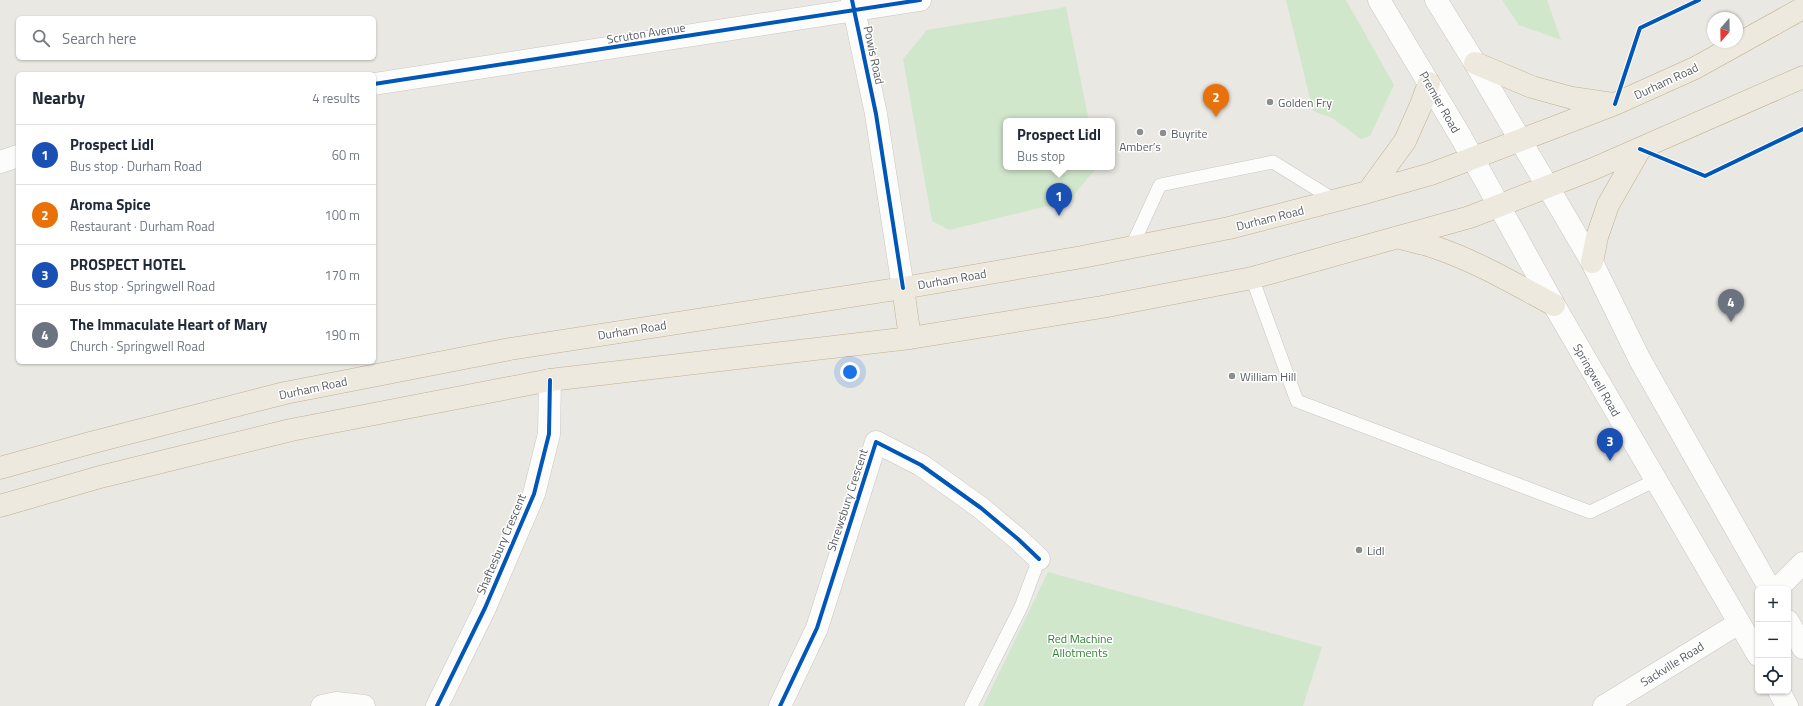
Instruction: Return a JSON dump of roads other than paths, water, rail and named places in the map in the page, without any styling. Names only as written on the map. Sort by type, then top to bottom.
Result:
[{"type":"highway","name":"Durham Road","points":[[0,468],[90,443],[285,393],[510,349],[903,288],[1131,248],[1229,228],[1336,201],[1431,174],[1615,104],[1694,68],[1803,8]]},
{"type":"highway","points":[[1476,63],[1545,91],[1572,98],[1615,104]]},
{"type":"highway","points":[[0,506],[100,477],[291,430],[550,380],[910,338],[1102,307],[1252,278],[1470,217],[1640,149],[1803,78]]},
{"type":"highway","points":[[1368,192],[1404,141],[1421,105],[1429,83]]},
{"type":"highway","points":[[1592,262],[1597,237],[1608,205],[1640,149]]},
{"type":"highway","points":[[1398,237],[1434,247],[1498,274],[1554,305]]},
{"type":"highway","points":[[903,288],[910,338]]},
{"type":"street","name":"Scruton Avenue","points":[[376,84],[853,5],[920,0]]},
{"type":"street","name":"Premier Road","points":[[1379,0],[1429,83],[1498,206]]},
{"type":"street","points":[[1436,0],[1476,63],[1520,141],[1592,262],[1640,360],[1768,586]]},
{"type":"street","name":"Powis Road","points":[[853,5],[876,114],[903,288]]},
{"type":"street","points":[[0,162],[16,157]]},
{"type":"street","name":"Springwell Road","points":[[1498,206],[1755,650]]},
{"type":"street","name":"Shaftesbury Crescent","points":[[436,706],[485,608],[534,494],[549,434],[550,380]]},
{"type":"street","name":"Shrewsbury Crescent","points":[[780,706],[817,628],[876,442],[921,465],[980,508],[1018,539],[1040,560]]},
{"type":"street","points":[[1780,586],[1803,563]]},
{"type":"street","points":[[1789,622],[1803,648]]},
{"type":"street","name":"Sackville Road","points":[[1604,706],[1739,623]]},
{"type":"street","points":[[1781,694],[1788,706]]},
{"type":"street","points":[[322,706],[336,703],[364,706]]},
{"type":"lane","points":[[1131,248],[1160,185],[1273,162],[1336,201]]},
{"type":"lane","points":[[1252,278],[1297,401],[1590,512],[1656,480]]},
{"type":"lane","points":[[971,706],[1021,607],[1040,560]]},
{"type":"place","name":"Golden Fry","points":[[1270,102]]},
{"type":"place","name":"Aroma Spice","points":[[1216,117]]},
{"type":"place","name":"Amber’s","points":[[1140,132]]},
{"type":"place","name":"Buyrite","points":[[1163,133]]},
{"type":"place","name":"Prospect Lidl","points":[[1059,216]]},
{"type":"place","name":"The Immaculate Heart of Mary","points":[[1731,322]]},
{"type":"place","name":"William Hill","points":[[1232,376]]},
{"type":"place","name":"PROSPECT HOTEL","points":[[1610,461]]},
{"type":"place","name":"Lidl","points":[[1359,550]]},
{"type":"park label","name":"Red Machine Allotments","points":[[1080,645]]}]
